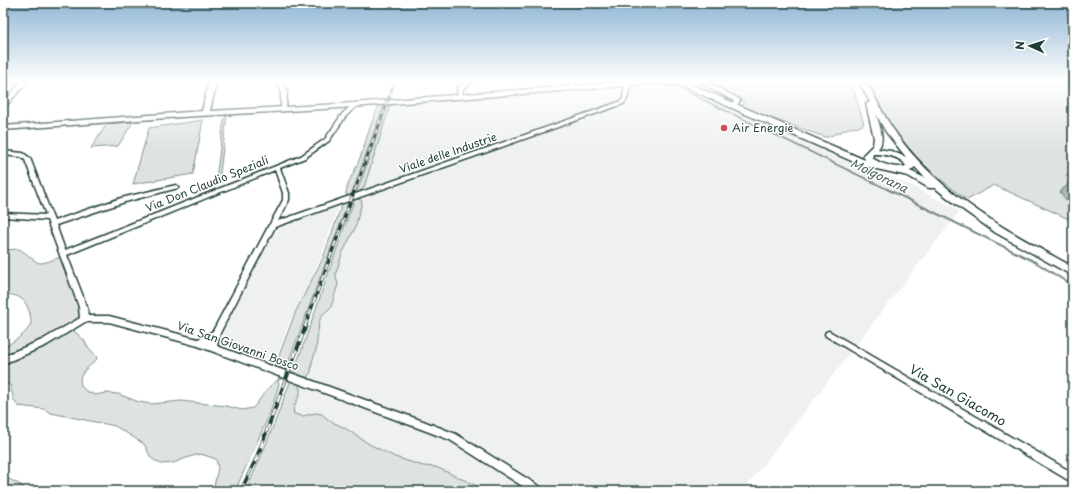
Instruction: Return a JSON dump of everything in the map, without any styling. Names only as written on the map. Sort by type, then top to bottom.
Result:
[{"type":"main road","points":[[206,113],[208,104]]},
{"type":"main road","points":[[3,128],[141,117],[356,104]]},
{"type":"main road","points":[[728,104],[866,164],[908,169],[910,163]]},
{"type":"main road","points":[[870,104],[878,138],[878,145],[869,153],[867,157],[870,160],[919,178],[967,213],[1073,272]]},
{"type":"main road","points":[[876,104],[910,163]]},
{"type":"main road","points":[[886,124],[916,163],[950,196]]},
{"type":"main road","points":[[827,147],[854,154],[884,153],[910,163],[974,214],[1014,239]]},
{"type":"street","points":[[284,104],[284,109]]},
{"type":"street","name":"Via Don Claudio Speziali","points":[[63,254],[303,157],[320,146],[329,137],[344,115],[356,104]]},
{"type":"street","name":"Viale delle Industrie","points":[[271,226],[618,104]]},
{"type":"street","points":[[339,106],[344,110],[344,115]]},
{"type":"street","points":[[3,153],[23,155],[28,159],[83,306],[84,319],[35,347],[3,360]]},
{"type":"street","points":[[212,348],[216,333],[286,196],[277,168]]},
{"type":"street","points":[[3,214],[51,221],[123,200],[176,187]]},
{"type":"street","name":"Via San Giovanni Bosco","points":[[84,319],[108,319],[199,343],[453,437],[539,491]]},
{"type":"street","points":[[199,343],[216,333]]},
{"type":"street","name":"Via San Giacomo","points":[[829,334],[1073,478]]},
{"type":"shaded area","points":[[380,104],[384,104],[351,196],[346,195],[346,191],[358,163],[373,118]]},
{"type":"shaded area","points":[[388,104],[391,104],[364,187],[356,195]]},
{"type":"shaded area","points":[[391,104],[724,104],[784,133],[914,187],[951,206],[959,212],[743,491],[488,491],[436,467],[423,466],[395,457],[369,444],[345,428],[330,421],[322,414],[315,413],[303,416],[294,414],[293,410],[300,388],[296,382],[311,372],[312,362],[316,350],[319,322],[322,315],[331,307],[336,295],[338,284],[336,273],[342,254],[355,228],[359,214],[355,198],[364,187]]},
{"type":"shaded area","points":[[743,104],[858,104],[864,124],[859,127],[849,128],[825,137],[740,107]]},
{"type":"shaded area","points":[[879,104],[1073,104],[1073,169],[1067,174],[1071,176],[1067,186],[1062,189],[1073,204],[1073,221],[994,185],[967,200],[925,165],[898,134]]},
{"type":"shaded area","points":[[227,115],[219,181],[216,179],[224,119]]},
{"type":"shaded area","points":[[203,120],[193,174],[133,184],[149,128]]},
{"type":"shaded area","points":[[133,122],[118,146],[91,148],[107,124]]},
{"type":"shaded area","points":[[1073,169],[1073,204],[1066,200],[1060,192],[1067,186],[1071,176],[1066,175]]},
{"type":"shaded area","points":[[355,198],[361,200],[362,202],[355,228],[342,254],[336,273],[338,284],[331,307],[322,315],[319,322],[316,350],[312,362],[311,372],[308,376],[296,382],[300,387],[300,391],[294,407],[294,414],[303,416],[315,413],[322,414],[330,421],[345,428],[369,444],[395,457],[423,466],[436,467],[488,491],[246,491],[262,455],[290,382]]},
{"type":"shaded area","points":[[349,200],[282,379],[278,380],[281,374],[276,368],[295,313],[323,258],[342,204]]},
{"type":"shaded area","points":[[339,205],[321,257],[309,285],[290,320],[275,362],[223,344],[222,334],[274,233],[286,223]]},
{"type":"shaded area","points":[[19,249],[38,263],[62,257],[82,313],[72,325],[75,332],[84,340],[97,359],[84,371],[80,378],[81,386],[86,391],[95,395],[106,393],[118,394],[139,402],[151,404],[181,401],[226,406],[242,410],[253,408],[270,386],[278,380],[279,384],[270,413],[235,491],[213,491],[218,468],[216,459],[201,454],[173,463],[161,464],[151,458],[144,444],[115,426],[51,413],[44,409],[18,406],[14,400],[10,385],[3,382],[3,348],[27,331],[31,321],[26,304],[21,298],[14,295],[3,294],[3,250]]},
{"type":"shaded area","points":[[3,476],[21,485],[26,491],[3,491]]},
{"type":"waterway","name":"Molgorana","points":[[712,104],[889,190]]},
{"type":"waterway","name":"Molgorana","points":[[887,189],[1037,263],[1073,286]]},
{"type":"railway","points":[[355,190],[387,104]]},
{"type":"railway","points":[[305,326],[355,189]]},
{"type":"railway","points":[[241,491],[257,457],[306,325]]},
{"type":"place","name":"Air Energie","points":[[724,128]]}]
